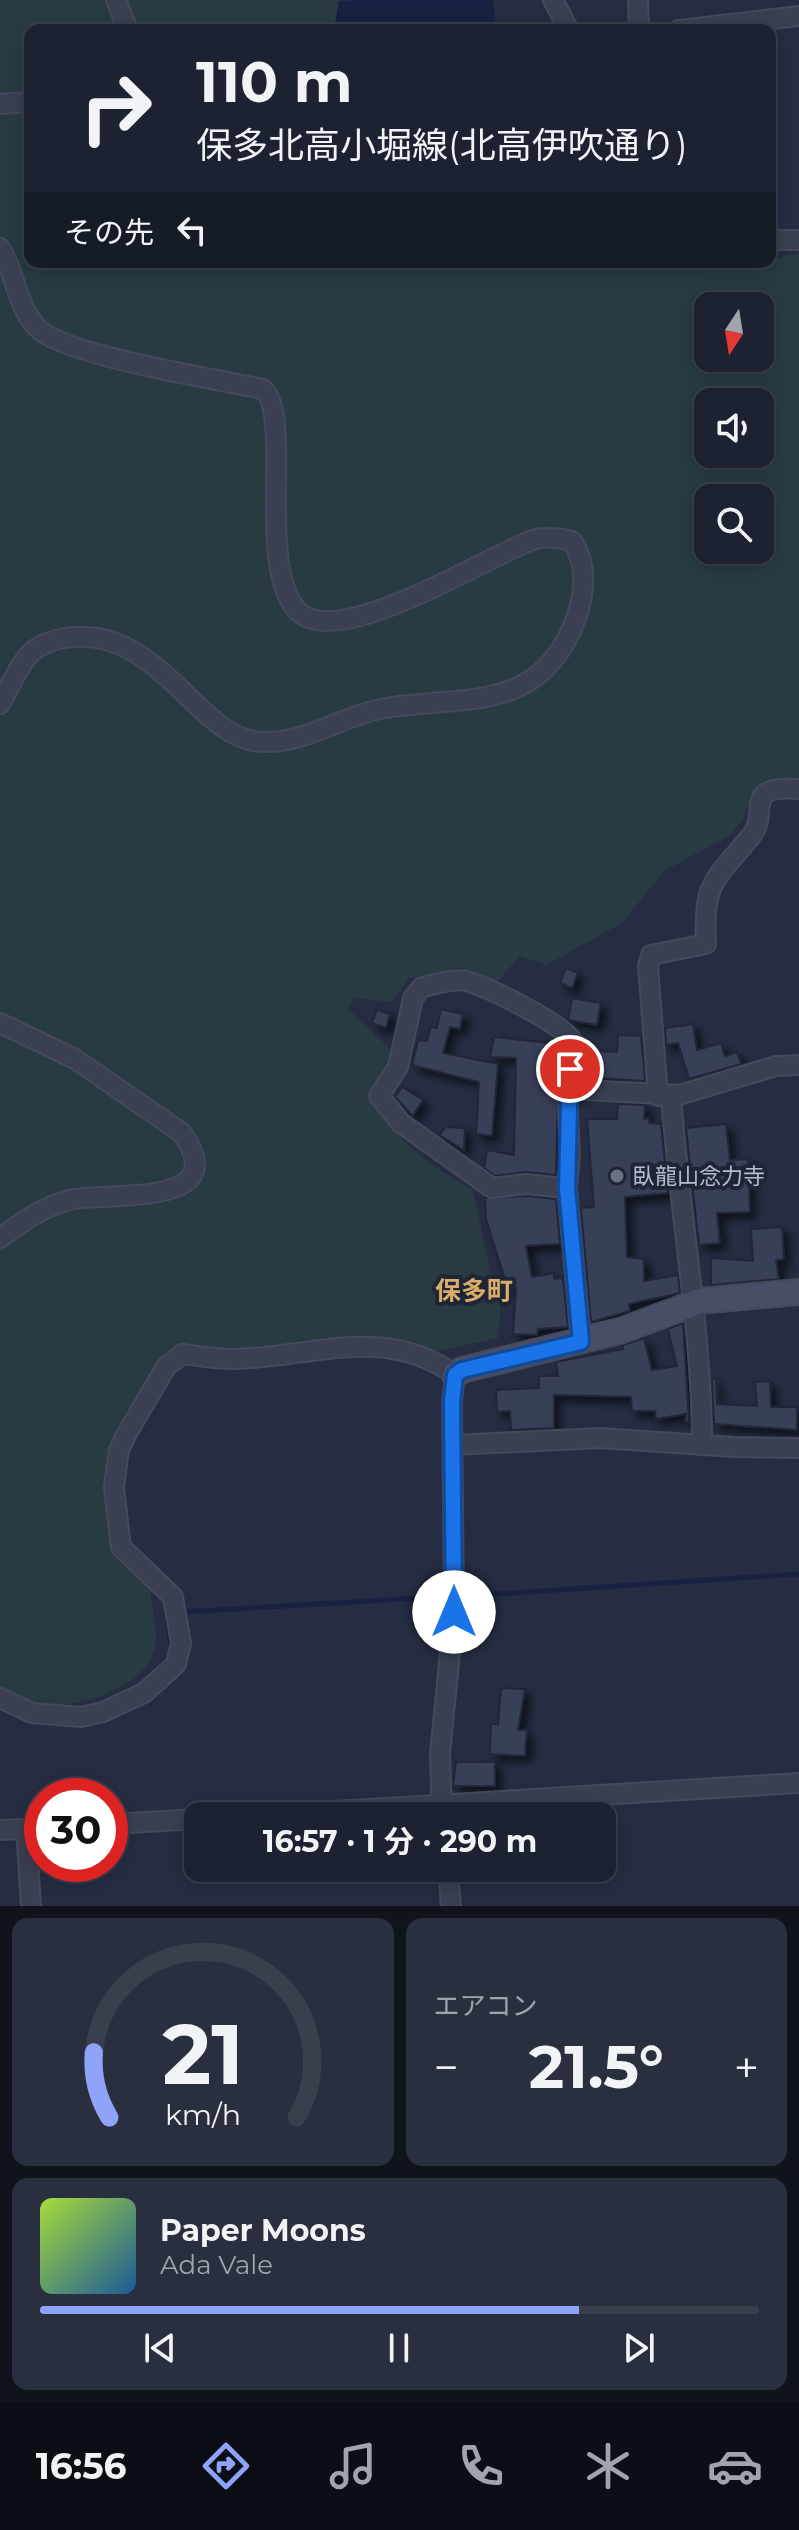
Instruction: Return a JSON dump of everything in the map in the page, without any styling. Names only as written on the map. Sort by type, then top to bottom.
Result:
[{"type":"street","points":[[116,0],[126,24]]},
{"type":"street","points":[[553,0],[566,24]]},
{"type":"street","points":[[638,0],[639,24]]},
{"type":"street","points":[[730,24],[799,16]]},
{"type":"street","points":[[0,104],[24,102]]},
{"type":"street","points":[[776,240],[799,240]]},
{"type":"street","points":[[0,248],[29,317],[42,332],[84,350],[263,389],[272,397],[275,416],[274,523],[284,578],[295,608],[308,617],[328,623],[371,614],[537,539],[572,541],[582,555],[584,582],[570,636],[550,665],[523,687],[475,702],[383,708],[283,741],[259,742],[230,731],[150,661],[112,640],[81,636],[52,641],[29,655],[0,704]]},
{"type":"street","points":[[702,1445],[703,1392],[694,1303],[648,966],[651,955],[706,944],[707,892],[740,846],[753,835],[760,799],[771,790],[799,789]]},
{"type":"street","points":[[567,1188],[526,1184],[492,1188],[401,1123],[379,1096],[398,1067],[413,998],[422,987],[464,980],[545,1017],[571,1039],[567,1089],[570,1156],[567,1188],[580,1334]]},
{"type":"street","points":[[0,1023],[75,1059],[182,1133],[190,1145],[194,1160],[189,1178],[179,1187],[155,1195],[70,1200],[31,1215],[0,1238]]},
{"type":"street","points":[[567,1089],[665,1096],[776,1066],[799,1065]]},
{"type":"street","points":[[451,1373],[694,1303],[799,1292],[799,1299]]},
{"type":"street","points":[[0,1698],[32,1713],[81,1717],[103,1712],[144,1693],[176,1664],[181,1643],[173,1597],[121,1547],[114,1487],[119,1450],[126,1435],[166,1367],[182,1354],[235,1359],[369,1345],[430,1357],[451,1373]]},
{"type":"street","points":[[436,1802],[454,1612],[451,1373]]},
{"type":"street","points":[[453,1445],[600,1438],[799,1448]]},
{"type":"street","points":[[523,1802],[799,1783]]},
{"type":"street","points":[[128,1823],[184,1820]]},
{"type":"street","points":[[0,1830],[24,1829]]},
{"type":"street","points":[[31,1906],[32,1882]]},
{"type":"street","points":[[449,1882],[451,1906]]},
{"type":"shaded area","points":[[0,0],[358,0],[339,1],[335,24],[24,24],[24,268],[776,268],[776,258],[799,253],[799,782],[763,782],[753,793],[743,820],[729,836],[664,871],[622,923],[546,965],[520,956],[497,982],[460,968],[409,978],[392,1002],[354,998],[348,1009],[398,1056],[372,1094],[381,1111],[415,1151],[473,1190],[494,1289],[501,1303],[498,1338],[439,1351],[370,1338],[168,1358],[106,1492],[112,1553],[149,1584],[156,1627],[154,1651],[147,1665],[119,1688],[81,1702],[44,1705],[24,1701],[0,1688]]},
{"type":"water","points":[[493,0],[495,24],[335,24],[339,1]]},
{"type":"building","points":[[566,968],[578,973],[572,988],[560,983]]},
{"type":"building","points":[[572,998],[601,1003],[597,1025],[568,1020]]},
{"type":"building","points":[[441,1009],[463,1014],[460,1029],[450,1027],[443,1053],[498,1064],[492,1136],[476,1134],[479,1082],[412,1065],[418,1040],[427,1041],[431,1027],[437,1028]]},
{"type":"building","points":[[377,1010],[390,1014],[386,1028],[372,1023]]},
{"type":"building","points":[[693,1024],[697,1050],[721,1043],[725,1056],[737,1052],[741,1064],[689,1079],[678,1043],[666,1045],[665,1028]]},
{"type":"building","points":[[618,1035],[641,1036],[645,1081],[580,1077],[582,1055],[596,1056],[596,1051],[617,1052]]},
{"type":"building","points":[[494,1037],[559,1044],[556,1175],[525,1172],[495,1176],[484,1168],[487,1150],[514,1155],[516,1058],[490,1057]]},
{"type":"building","points":[[402,1087],[423,1100],[413,1116],[395,1097]]},
{"type":"building","points":[[618,1104],[645,1105],[644,1119],[649,1118],[649,1123],[661,1124],[668,1193],[625,1197],[627,1257],[644,1259],[644,1281],[678,1275],[680,1293],[629,1304],[630,1311],[591,1322],[581,1208],[594,1207],[587,1119],[617,1119]]},
{"type":"building","points":[[726,1124],[730,1160],[748,1159],[750,1212],[717,1213],[720,1243],[699,1245],[686,1128]]},
{"type":"building","points":[[446,1127],[465,1128],[464,1150],[439,1135]]},
{"type":"building","points":[[526,1196],[556,1199],[560,1244],[526,1246],[532,1277],[554,1273],[554,1279],[563,1278],[568,1327],[538,1329],[537,1335],[513,1334],[516,1288],[508,1289],[486,1219],[485,1198]]},
{"type":"building","points":[[782,1227],[784,1259],[776,1260],[779,1279],[711,1285],[711,1258],[753,1261],[751,1229]]},
{"type":"building","points":[[683,1323],[689,1422],[685,1422],[686,1414],[656,1419],[655,1411],[632,1411],[631,1397],[554,1395],[554,1428],[511,1430],[510,1411],[497,1412],[496,1390],[539,1388],[539,1376],[558,1376],[556,1362],[623,1349],[623,1345],[644,1338],[652,1370],[677,1366],[668,1329]]},
{"type":"building","points":[[716,1378],[717,1404],[757,1406],[755,1382],[770,1381],[771,1407],[797,1407],[797,1430],[714,1424],[712,1379]]},
{"type":"building","points":[[501,1688],[525,1689],[518,1730],[527,1730],[525,1756],[490,1754],[491,1724],[498,1724]]},
{"type":"building","points":[[456,1762],[495,1762],[495,1786],[453,1786]]},
{"type":"waterway","points":[[700,1313],[774,1306]]},
{"type":"waterway","points":[[468,1596],[799,1574]]},
{"type":"waterway","points":[[181,1612],[438,1597]]},
{"type":"waterway","points":[[152,1674],[172,1654],[168,1621]]},
{"type":"place","name":"臥龍山念力寺","points":[[617,1176]]},
{"type":"district","name":"保多町","points":[[474,1291]]},
{"type":"route","points":[[454,1612],[452,1401],[455,1375],[462,1370],[581,1342],[567,1188],[570,1156],[567,1089],[570,1069]]}]
